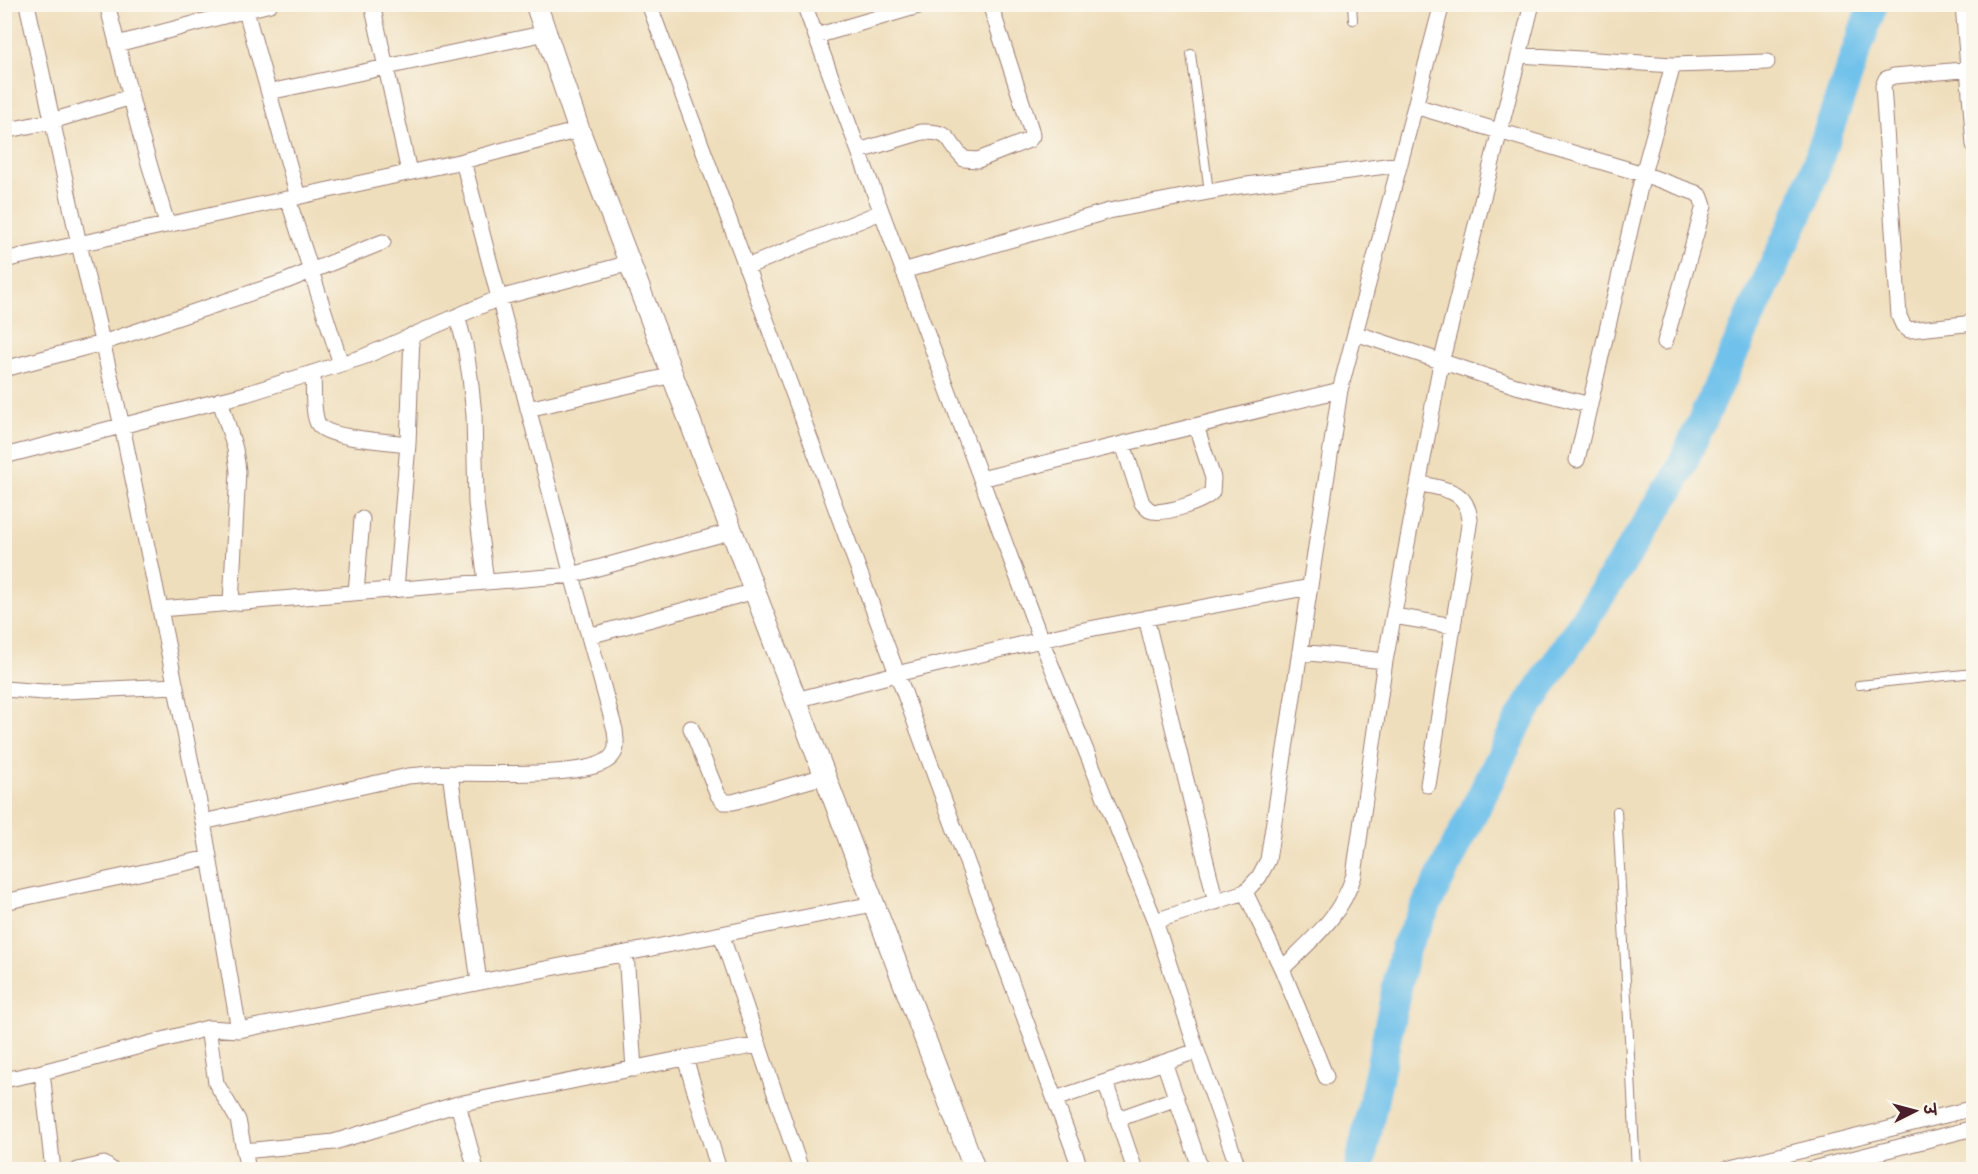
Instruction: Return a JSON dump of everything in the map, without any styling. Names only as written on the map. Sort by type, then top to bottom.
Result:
[{"type":"main road","points":[[536,4],[579,130],[975,1170]]},
{"type":"street","points":[[27,4],[79,244],[122,426],[176,686],[203,822],[239,1030]]},
{"type":"street","points":[[107,4],[167,224]]},
{"type":"street","points":[[117,44],[245,8],[270,4]]},
{"type":"street","points":[[372,4],[410,172]]},
{"type":"street","points":[[649,4],[1081,1170]]},
{"type":"street","points":[[804,4],[1041,640],[1155,921],[1239,1170]]},
{"type":"street","points":[[816,36],[925,4]]},
{"type":"street","points":[[859,151],[922,132],[932,132],[942,134],[953,143],[964,159],[978,160],[1029,140],[1032,136],[1031,130],[990,4]]},
{"type":"street","points":[[1155,921],[1245,892],[1259,877],[1268,860],[1340,390],[1442,4]]},
{"type":"street","points":[[1282,969],[1332,920],[1349,891],[1354,875],[1385,661],[1441,363],[1532,4]]},
{"type":"street","points":[[1963,4],[1971,69],[1974,145]]},
{"type":"street","points":[[245,8],[269,92],[311,271],[341,364]]},
{"type":"street","points":[[269,92],[546,33]]},
{"type":"street","points":[[1519,55],[1673,65],[1767,62]]},
{"type":"street","points":[[1577,460],[1643,174],[1673,65]]},
{"type":"street","points":[[1971,69],[1894,76],[1886,79],[1883,86],[1899,316],[1908,330],[1974,323]]},
{"type":"street","points":[[4,130],[52,122],[131,97]]},
{"type":"street","points":[[1415,106],[1643,174],[1701,197],[1704,206],[1665,342]]},
{"type":"street","points":[[4,260],[463,161],[579,130]]},
{"type":"street","points":[[203,822],[408,776],[587,769],[603,764],[617,750],[615,730],[463,161]]},
{"type":"street","points":[[903,271],[1109,210],[1209,192],[1400,164]]},
{"type":"street","points":[[746,267],[881,212]]},
{"type":"street","points":[[4,369],[102,342],[286,281],[383,242]]},
{"type":"street","points":[[4,456],[220,400],[313,373],[341,364],[499,298],[630,263]]},
{"type":"street","points":[[457,316],[470,377],[474,415],[476,503],[486,582]]},
{"type":"street","points":[[1355,333],[1441,363],[1590,405]]},
{"type":"street","points":[[396,589],[408,444],[412,335]]},
{"type":"street","points":[[313,373],[315,416],[320,426],[340,435],[408,444]]},
{"type":"street","points":[[528,409],[673,375]]},
{"type":"street","points":[[981,479],[1340,390]]},
{"type":"street","points":[[220,400],[238,471],[231,603]]},
{"type":"street","points":[[1123,444],[1143,503],[1149,510],[1160,512],[1202,500],[1212,492],[1214,478],[1196,426]]},
{"type":"street","points":[[1419,483],[1458,494],[1468,509],[1470,519],[1428,786]]},
{"type":"street","points":[[356,593],[362,519]]},
{"type":"street","points":[[160,609],[572,574],[733,531]]},
{"type":"street","points":[[796,700],[1041,640],[1310,587]]},
{"type":"street","points":[[589,636],[755,591]]},
{"type":"street","points":[[1394,616],[1453,626]]},
{"type":"street","points":[[1146,618],[1216,902]]},
{"type":"street","points":[[1300,652],[1385,661]]},
{"type":"street","points":[[4,689],[44,692],[176,686]]},
{"type":"street","points":[[691,728],[718,795],[724,802],[734,802],[825,776]]},
{"type":"street","points":[[450,773],[479,982]]},
{"type":"street","points":[[4,902],[209,858]]},
{"type":"street","points":[[1245,892],[1282,969],[1326,1077]]},
{"type":"street","points":[[4,1080],[208,1028],[239,1030],[873,904]]},
{"type":"street","points":[[721,934],[801,1170]]},
{"type":"street","points":[[626,953],[634,1069]]},
{"type":"street","points":[[208,1028],[216,1083],[238,1120],[248,1170]]},
{"type":"street","points":[[244,1151],[334,1142],[458,1104],[684,1058],[759,1046]]},
{"type":"street","points":[[1055,1099],[1197,1051]]},
{"type":"street","points":[[684,1058],[719,1170]]},
{"type":"street","points":[[1164,1062],[1201,1170]]},
{"type":"street","points":[[42,1072],[53,1170]]},
{"type":"street","points":[[1105,1082],[1135,1170]]},
{"type":"street","points":[[1118,1119],[1177,1098]]},
{"type":"street","points":[[458,1104],[476,1170]]},
{"type":"street","points":[[1722,1170],[1974,1108]]},
{"type":"street","points":[[1808,1170],[1974,1128]]},
{"type":"street","points":[[78,1170],[104,1164],[112,1170]]},
{"type":"lane","points":[[1352,4],[1353,20]]},
{"type":"lane","points":[[1191,54],[1209,192]]},
{"type":"lane","points":[[1858,685],[1974,673]]},
{"type":"lane","points":[[1617,811],[1636,1170]]},
{"type":"waterway","points":[[1359,1170],[1405,948],[1521,717],[1673,484],[1803,203],[1873,4]]}]
